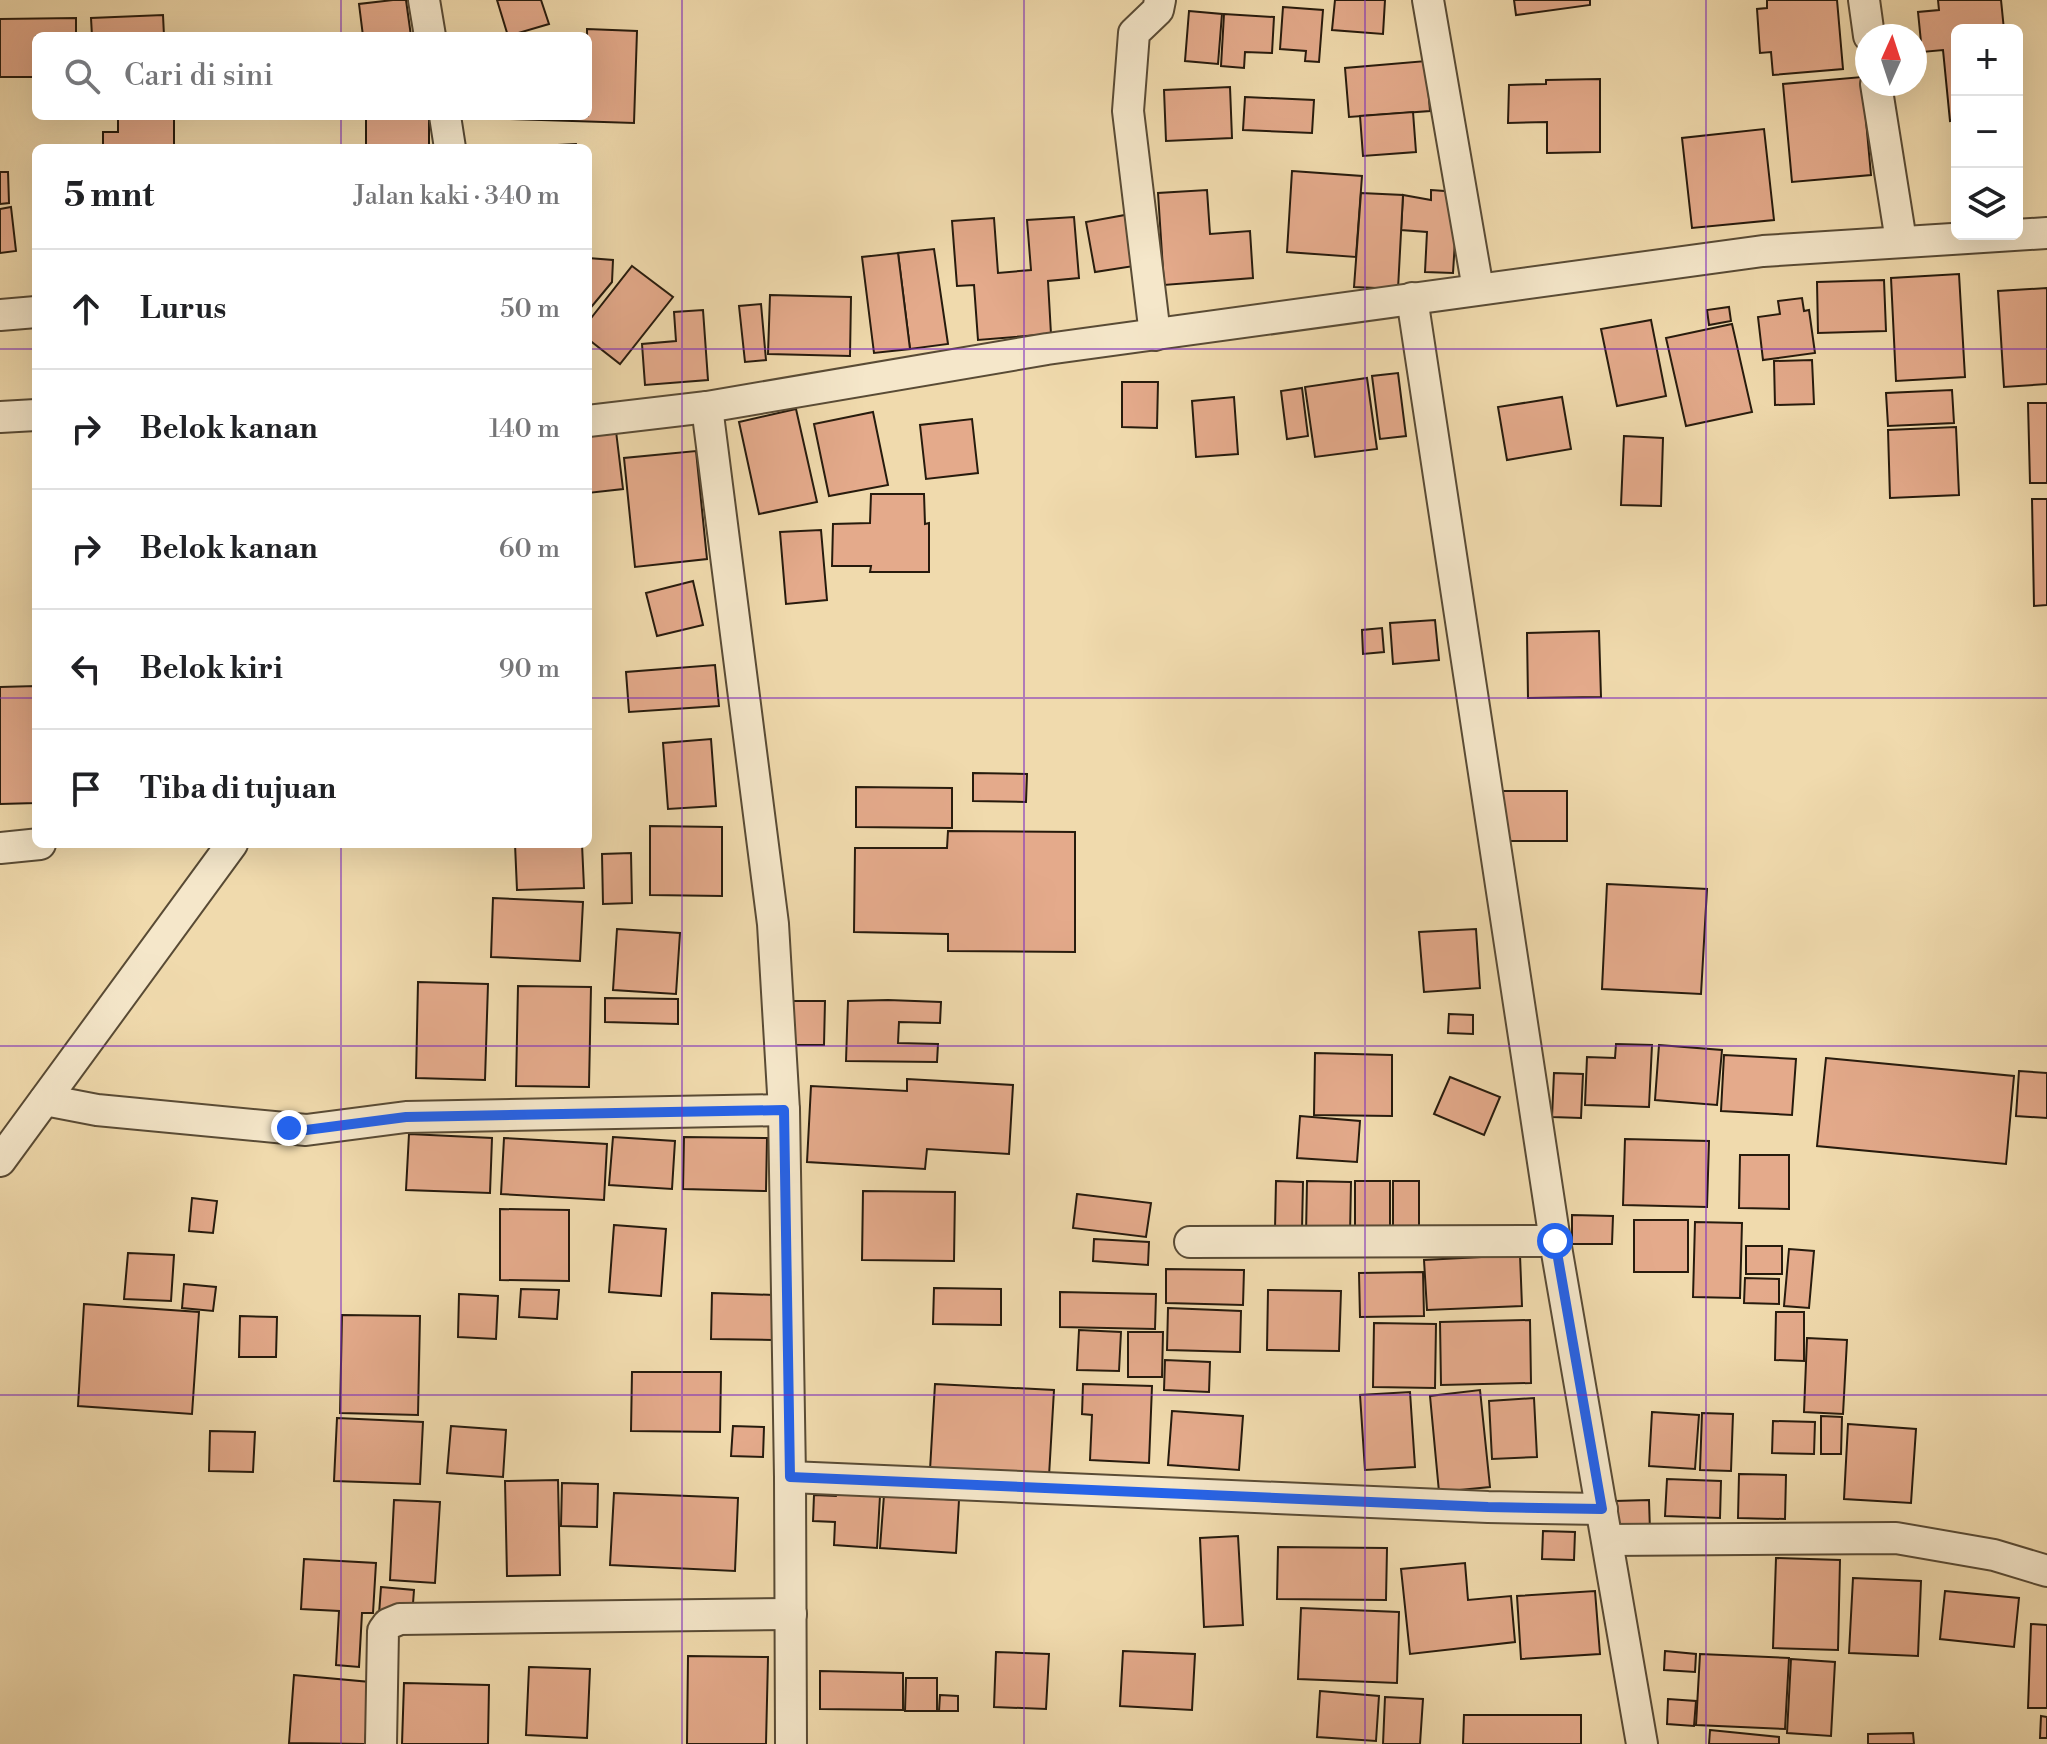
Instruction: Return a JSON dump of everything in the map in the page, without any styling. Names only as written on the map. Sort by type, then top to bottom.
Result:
[{"type":"street","points":[[424,0],[429,32]]},
{"type":"street","points":[[1155,335],[1128,111],[1134,33],[1158,10],[1160,0]]},
{"type":"street","points":[[1428,0],[1478,289]]},
{"type":"street","points":[[1864,0],[1867,24]]},
{"type":"street","points":[[1878,96],[1901,241]]},
{"type":"street","points":[[446,120],[449,144]]},
{"type":"street","points":[[592,421],[707,407],[1047,349],[1763,251],[2047,233]]},
{"type":"street","points":[[1412,298],[1555,1241],[1642,1744]]},
{"type":"street","points":[[0,315],[32,312]]},
{"type":"street","points":[[707,407],[773,924],[784,1110],[791,1744]]},
{"type":"street","points":[[0,417],[32,415]]},
{"type":"street","points":[[0,848],[32,845]]},
{"type":"street","points":[[0,1161],[229,848]]},
{"type":"street","points":[[45,1100],[97,1110],[306,1130],[406,1117],[784,1110]]},
{"type":"street","points":[[1190,1242],[1555,1241]]},
{"type":"street","points":[[790,1477],[1488,1507],[1602,1509]]},
{"type":"street","points":[[1608,1540],[1896,1538],[1994,1555],[2047,1571]]},
{"type":"street","points":[[381,1744],[383,1631],[388,1624],[400,1619],[791,1614]]},
{"type":"building","points":[[406,0],[410,32],[362,32],[359,4]]},
{"type":"building","points":[[497,0],[541,0],[549,24],[522,32],[507,32]]},
{"type":"building","points":[[1335,0],[1385,0],[1383,34],[1332,30]]},
{"type":"building","points":[[1514,0],[1590,0],[1590,5],[1516,15]]},
{"type":"building","points":[[1767,0],[1837,0],[1843,69],[1773,75],[1771,52],[1760,53],[1757,9],[1767,8]]},
{"type":"building","points":[[1938,0],[2001,0],[2003,24],[1951,24],[1950,121],[1943,50],[1927,52],[1927,24],[1919,24],[1918,12],[1939,10]]},
{"type":"building","points":[[1283,7],[1323,10],[1319,62],[1305,61],[1306,51],[1280,49]]},
{"type":"building","points":[[1189,11],[1222,14],[1218,64],[1185,61]]},
{"type":"building","points":[[1224,14],[1274,17],[1272,53],[1245,52],[1244,68],[1221,66]]},
{"type":"building","points":[[163,15],[164,32],[92,32],[91,18]]},
{"type":"building","points":[[76,18],[76,32],[32,32],[32,77],[0,77],[0,19]]},
{"type":"building","points":[[587,29],[637,31],[634,123],[542,120],[592,120],[592,32],[587,32]]},
{"type":"building","points":[[1426,61],[1430,111],[1349,117],[1345,68]]},
{"type":"building","points":[[1855,78],[1855,96],[1864,96],[1871,175],[1792,182],[1783,84]]},
{"type":"building","points":[[1600,79],[1600,152],[1547,153],[1547,122],[1508,123],[1509,85],[1546,84],[1546,80]]},
{"type":"building","points":[[1230,87],[1232,138],[1166,141],[1164,90]]},
{"type":"building","points":[[1245,97],[1314,100],[1312,133],[1243,130]]},
{"type":"building","points":[[1413,112],[1416,152],[1363,156],[1360,116]]},
{"type":"building","points":[[118,120],[174,120],[174,144],[103,144],[103,132],[118,132]]},
{"type":"building","points":[[366,120],[429,120],[429,144],[366,144]]},
{"type":"building","points":[[1764,129],[1774,220],[1692,228],[1682,138]]},
{"type":"building","points":[[1292,171],[1362,176],[1356,257],[1287,252]]},
{"type":"building","points":[[0,172],[8,172],[9,203],[0,204]]},
{"type":"building","points":[[1207,190],[1210,234],[1250,231],[1253,278],[1164,285],[1158,193]]},
{"type":"building","points":[[1431,190],[1458,192],[1453,273],[1425,272],[1427,232],[1401,230],[1403,195],[1431,200]]},
{"type":"building","points":[[1361,193],[1403,195],[1398,289],[1354,287]]},
{"type":"building","points":[[11,207],[16,251],[0,253],[0,209]]},
{"type":"building","points":[[1125,215],[1134,266],[1095,272],[1086,222]]},
{"type":"building","points":[[1074,217],[1079,278],[1048,281],[1051,334],[978,340],[974,285],[957,286],[952,221],[994,218],[998,273],[1031,270],[1027,220]]},
{"type":"building","points":[[934,249],[948,344],[910,349],[898,253]]},
{"type":"building","points":[[898,253],[910,349],[874,353],[862,257]]},
{"type":"building","points":[[592,258],[613,260],[612,282],[592,306]]},
{"type":"building","points":[[632,266],[673,297],[620,364],[592,342],[592,317]]},
{"type":"building","points":[[1959,274],[1965,377],[1896,381],[1891,278]]},
{"type":"building","points":[[1884,280],[1886,331],[1818,333],[1817,282]]},
{"type":"building","points":[[2047,288],[2047,384],[2004,387],[1998,291]]},
{"type":"building","points":[[770,295],[851,297],[850,356],[768,354]]},
{"type":"building","points":[[1802,298],[1804,311],[1809,310],[1815,353],[1763,360],[1758,317],[1780,314],[1778,301]]},
{"type":"building","points":[[761,304],[766,360],[745,362],[739,306]]},
{"type":"building","points":[[1729,307],[1731,321],[1709,325],[1707,310]]},
{"type":"building","points":[[703,310],[708,380],[645,385],[642,344],[676,341],[674,312]]},
{"type":"building","points":[[1651,320],[1666,396],[1617,406],[1601,329]]},
{"type":"building","points":[[1732,324],[1752,412],[1686,426],[1666,338]]},
{"type":"building","points":[[1812,360],[1814,404],[1775,405],[1774,361]]},
{"type":"building","points":[[1398,373],[1406,436],[1380,439],[1372,376]]},
{"type":"building","points":[[1367,378],[1377,449],[1315,457],[1305,387]]},
{"type":"building","points":[[1122,382],[1158,382],[1157,428],[1122,427]]},
{"type":"building","points":[[1302,388],[1308,436],[1287,439],[1281,391]]},
{"type":"building","points":[[1952,390],[1954,423],[1888,426],[1886,393]]},
{"type":"building","points":[[1234,397],[1238,454],[1196,457],[1192,401]]},
{"type":"building","points":[[1562,397],[1571,449],[1507,460],[1498,407]]},
{"type":"building","points":[[2028,403],[2047,403],[2047,483],[2030,483]]},
{"type":"building","points":[[796,409],[817,502],[759,514],[739,422]]},
{"type":"building","points":[[873,412],[888,485],[829,496],[814,424]]},
{"type":"building","points":[[972,419],[978,473],[926,479],[920,425]]},
{"type":"building","points":[[1956,427],[1959,495],[1890,498],[1888,430]]},
{"type":"building","points":[[616,431],[623,489],[592,493],[592,434]]},
{"type":"building","points":[[1624,436],[1663,438],[1661,506],[1621,505]]},
{"type":"building","points":[[696,451],[707,559],[635,567],[624,458]]},
{"type":"building","points":[[871,494],[924,494],[925,524],[929,523],[929,572],[870,572],[871,566],[832,566],[833,524],[870,523]]},
{"type":"building","points":[[2032,499],[2047,499],[2047,605],[2034,606]]},
{"type":"building","points":[[821,530],[827,600],[786,604],[780,532]]},
{"type":"building","points":[[693,581],[703,625],[657,636],[646,593]]},
{"type":"building","points":[[1435,620],[1439,660],[1393,664],[1390,623]]},
{"type":"building","points":[[1382,628],[1384,652],[1363,654],[1362,630]]},
{"type":"building","points":[[1599,631],[1601,697],[1528,698],[1527,633]]},
{"type":"building","points":[[715,665],[719,706],[629,712],[626,672]]},
{"type":"building","points":[[32,686],[32,803],[0,804],[0,687]]},
{"type":"building","points":[[711,739],[716,806],[668,809],[663,743]]},
{"type":"building","points":[[973,773],[1027,774],[1026,802],[973,801]]},
{"type":"building","points":[[856,787],[952,788],[952,828],[856,827]]},
{"type":"building","points":[[1497,791],[1567,791],[1567,841],[1497,841]]},
{"type":"building","points":[[650,826],[722,827],[722,896],[650,895]]},
{"type":"building","points":[[948,831],[1075,832],[1075,952],[948,951],[948,934],[854,932],[855,848],[947,848]]},
{"type":"building","points":[[515,848],[582,848],[584,888],[517,890]]},
{"type":"building","points":[[631,853],[632,903],[603,904],[602,854]]},
{"type":"building","points":[[1607,884],[1707,889],[1701,994],[1602,989]]},
{"type":"building","points":[[493,898],[583,902],[580,961],[491,957]]},
{"type":"building","points":[[617,929],[680,933],[676,994],[613,990]]},
{"type":"building","points":[[1476,929],[1480,988],[1424,992],[1419,932]]},
{"type":"building","points":[[418,982],[488,984],[485,1080],[416,1078]]},
{"type":"building","points":[[518,986],[591,987],[589,1087],[516,1086]]},
{"type":"building","points":[[605,998],[678,999],[678,1024],[605,1022]]},
{"type":"building","points":[[787,1001],[825,1001],[824,1045],[787,1045]]},
{"type":"building","points":[[848,1001],[941,1002],[940,1023],[899,1022],[898,1043],[938,1044],[937,1062],[846,1061]]},
{"type":"building","points":[[1449,1014],[1473,1015],[1473,1034],[1448,1033]]},
{"type":"building","points":[[1616,1044],[1652,1045],[1649,1107],[1585,1105],[1587,1057],[1615,1058]]},
{"type":"building","points":[[1659,1045],[1722,1050],[1717,1105],[1655,1100]]},
{"type":"building","points":[[1315,1053],[1392,1055],[1392,1116],[1314,1115]]},
{"type":"building","points":[[1724,1055],[1796,1059],[1792,1115],[1721,1111]]},
{"type":"building","points":[[1826,1058],[2014,1076],[2006,1164],[1817,1146]]},
{"type":"building","points":[[2019,1071],[2047,1073],[2047,1118],[2016,1116]]},
{"type":"building","points":[[1554,1073],[1583,1074],[1581,1118],[1552,1117]]},
{"type":"building","points":[[1450,1077],[1500,1097],[1484,1135],[1434,1114]]},
{"type":"building","points":[[907,1079],[1013,1085],[1009,1154],[927,1149],[925,1169],[807,1162],[811,1086],[907,1091]]},
{"type":"building","points":[[1300,1116],[1360,1121],[1357,1162],[1297,1158]]},
{"type":"building","points":[[409,1134],[492,1138],[490,1193],[406,1190]]},
{"type":"building","points":[[613,1137],[675,1141],[672,1189],[609,1185]]},
{"type":"building","points":[[684,1137],[767,1138],[766,1191],[683,1189]]},
{"type":"building","points":[[504,1138],[607,1144],[604,1200],[501,1194]]},
{"type":"building","points":[[1625,1139],[1709,1141],[1707,1207],[1623,1205]]},
{"type":"building","points":[[1740,1155],[1789,1155],[1789,1209],[1739,1208]]},
{"type":"building","points":[[1276,1181],[1303,1182],[1302,1230],[1275,1229]]},
{"type":"building","points":[[1307,1181],[1351,1182],[1350,1235],[1306,1235]]},
{"type":"building","points":[[1355,1181],[1390,1181],[1390,1231],[1355,1231]]},
{"type":"building","points":[[1393,1181],[1419,1181],[1419,1226],[1393,1226]]},
{"type":"building","points":[[863,1191],[955,1192],[954,1261],[862,1260]]},
{"type":"building","points":[[1077,1194],[1151,1203],[1146,1237],[1073,1228]]},
{"type":"building","points":[[192,1198],[217,1201],[213,1233],[189,1231]]},
{"type":"building","points":[[500,1209],[569,1210],[569,1281],[500,1280]]},
{"type":"building","points":[[1572,1215],[1613,1216],[1612,1244],[1572,1244]]},
{"type":"building","points":[[1634,1220],[1688,1220],[1688,1272],[1634,1272]]},
{"type":"building","points":[[1695,1222],[1742,1223],[1740,1298],[1693,1297]]},
{"type":"building","points":[[614,1225],[666,1229],[661,1296],[609,1292]]},
{"type":"building","points":[[1094,1239],[1149,1242],[1148,1265],[1093,1261]]},
{"type":"building","points":[[1746,1246],[1782,1246],[1782,1274],[1746,1274]]},
{"type":"building","points":[[1789,1249],[1814,1251],[1809,1308],[1784,1306]]},
{"type":"building","points":[[128,1253],[174,1255],[171,1301],[124,1299]]},
{"type":"building","points":[[1520,1255],[1522,1306],[1427,1310],[1424,1260]]},
{"type":"building","points":[[1166,1269],[1244,1270],[1243,1305],[1166,1303]]},
{"type":"building","points":[[1423,1272],[1424,1316],[1360,1317],[1359,1273]]},
{"type":"building","points":[[1745,1278],[1779,1279],[1779,1304],[1744,1303]]},
{"type":"building","points":[[184,1284],[216,1287],[213,1311],[182,1308]]},
{"type":"building","points":[[934,1288],[1001,1289],[1001,1325],[933,1324]]},
{"type":"building","points":[[521,1289],[559,1290],[557,1319],[519,1317]]},
{"type":"building","points":[[1268,1290],[1341,1291],[1339,1351],[1267,1350]]},
{"type":"building","points":[[1060,1292],[1156,1294],[1155,1329],[1060,1327]]},
{"type":"building","points":[[712,1293],[774,1295],[773,1340],[711,1339]]},
{"type":"building","points":[[459,1294],[498,1296],[496,1339],[458,1337]]},
{"type":"building","points":[[84,1304],[199,1312],[192,1414],[78,1406]]},
{"type":"building","points":[[1168,1308],[1241,1311],[1240,1352],[1167,1350]]},
{"type":"building","points":[[1776,1312],[1804,1312],[1804,1361],[1775,1360]]},
{"type":"building","points":[[342,1315],[420,1316],[418,1415],[340,1413]]},
{"type":"building","points":[[240,1316],[277,1317],[276,1357],[239,1357]]},
{"type":"building","points":[[1530,1320],[1531,1383],[1441,1385],[1440,1322]]},
{"type":"building","points":[[1374,1323],[1436,1324],[1435,1388],[1373,1387]]},
{"type":"building","points":[[1079,1330],[1121,1332],[1119,1371],[1077,1370]]},
{"type":"building","points":[[1128,1332],[1163,1332],[1162,1377],[1128,1377]]},
{"type":"building","points":[[1807,1338],[1847,1340],[1843,1414],[1804,1412]]},
{"type":"building","points":[[1165,1360],[1210,1362],[1209,1392],[1164,1390]]},
{"type":"building","points":[[632,1372],[721,1372],[720,1432],[631,1431]]},
{"type":"building","points":[[935,1384],[1054,1390],[1049,1476],[930,1470]]},
{"type":"building","points":[[1083,1384],[1152,1386],[1149,1463],[1090,1460],[1092,1415],[1082,1414]]},
{"type":"building","points":[[1480,1390],[1490,1487],[1439,1492],[1430,1396]]},
{"type":"building","points":[[1410,1392],[1415,1467],[1365,1470],[1360,1395]]},
{"type":"building","points":[[1534,1398],[1537,1457],[1492,1459],[1489,1401]]},
{"type":"building","points":[[1172,1411],[1243,1416],[1239,1470],[1168,1465]]},
{"type":"building","points":[[1652,1412],[1699,1415],[1695,1469],[1649,1466]]},
{"type":"building","points":[[1702,1413],[1733,1414],[1731,1471],[1700,1470]]},
{"type":"building","points":[[1821,1416],[1842,1417],[1841,1454],[1821,1454]]},
{"type":"building","points":[[337,1418],[423,1422],[420,1484],[334,1481]]},
{"type":"building","points":[[1773,1421],[1815,1422],[1814,1454],[1772,1453]]},
{"type":"building","points":[[1848,1424],[1916,1429],[1911,1503],[1844,1499]]},
{"type":"building","points":[[451,1426],[506,1430],[503,1477],[447,1473]]},
{"type":"building","points":[[733,1426],[764,1427],[763,1457],[731,1456]]},
{"type":"building","points":[[210,1431],[255,1432],[253,1472],[209,1471]]},
{"type":"building","points":[[1739,1474],[1786,1475],[1785,1519],[1738,1518]]},
{"type":"building","points":[[1667,1479],[1721,1481],[1720,1518],[1665,1516]]},
{"type":"building","points":[[558,1480],[560,1575],[507,1576],[505,1481]]},
{"type":"building","points":[[562,1483],[598,1484],[597,1527],[561,1526]]},
{"type":"building","points":[[614,1493],[738,1498],[735,1571],[610,1565]]},
{"type":"building","points":[[814,1495],[880,1496],[877,1548],[834,1545],[835,1522],[813,1521]]},
{"type":"building","points":[[884,1495],[959,1500],[956,1553],[880,1548]]},
{"type":"building","points":[[394,1500],[440,1502],[435,1583],[390,1580]]},
{"type":"building","points":[[1649,1500],[1650,1531],[1615,1531],[1615,1501]]},
{"type":"building","points":[[1543,1531],[1575,1532],[1574,1560],[1542,1559]]},
{"type":"building","points":[[1238,1536],[1243,1625],[1204,1627],[1200,1538]]},
{"type":"building","points":[[1278,1547],[1387,1548],[1386,1600],[1277,1599]]},
{"type":"building","points":[[1776,1558],[1840,1560],[1838,1650],[1773,1648]]},
{"type":"building","points":[[304,1559],[376,1563],[373,1613],[362,1613],[359,1667],[336,1665],[339,1611],[301,1609]]},
{"type":"building","points":[[1465,1563],[1468,1600],[1511,1596],[1515,1642],[1410,1654],[1401,1569]]},
{"type":"building","points":[[1853,1578],[1921,1581],[1918,1656],[1849,1653]]},
{"type":"building","points":[[381,1587],[414,1590],[412,1617],[379,1614]]},
{"type":"building","points":[[1595,1591],[1600,1654],[1521,1659],[1517,1596]]},
{"type":"building","points":[[1945,1591],[2019,1598],[2014,1647],[1940,1639]]},
{"type":"building","points":[[1301,1608],[1399,1612],[1397,1683],[1298,1679]]},
{"type":"building","points":[[2031,1624],[2047,1625],[2047,1708],[2028,1708]]},
{"type":"building","points":[[1123,1651],[1195,1654],[1192,1710],[1120,1706]]},
{"type":"building","points":[[1665,1651],[1696,1654],[1695,1672],[1664,1670]]},
{"type":"building","points":[[996,1652],[1049,1654],[1046,1709],[994,1707]]},
{"type":"building","points":[[1700,1654],[1789,1658],[1785,1729],[1696,1725]]},
{"type":"building","points":[[688,1656],[768,1657],[766,1744],[687,1744]]},
{"type":"building","points":[[1791,1659],[1835,1662],[1831,1736],[1787,1733]]},
{"type":"building","points":[[529,1667],[590,1669],[587,1738],[526,1735]]},
{"type":"building","points":[[820,1671],[903,1673],[903,1710],[820,1709]]},
{"type":"building","points":[[294,1675],[370,1682],[365,1744],[289,1743]]},
{"type":"building","points":[[906,1678],[937,1678],[937,1711],[905,1711]]},
{"type":"building","points":[[404,1683],[489,1685],[488,1744],[402,1744]]},
{"type":"building","points":[[1320,1691],[1379,1696],[1376,1741],[1317,1737]]},
{"type":"building","points":[[940,1695],[958,1696],[958,1711],[939,1711]]},
{"type":"building","points":[[1385,1697],[1423,1699],[1420,1744],[1383,1744]]},
{"type":"building","points":[[1668,1699],[1696,1701],[1694,1726],[1667,1724]]},
{"type":"building","points":[[1464,1715],[1581,1715],[1581,1744],[1463,1744]]},
{"type":"building","points":[[2041,1716],[2047,1717],[2047,1738],[2040,1738]]},
{"type":"building","points":[[1710,1730],[1779,1737],[1779,1744],[1709,1744]]},
{"type":"building","points":[[1913,1733],[1914,1744],[1868,1744],[1868,1734]]},
{"type":"route","points":[[289,1128],[306,1130],[406,1117],[784,1110],[790,1477],[1488,1507],[1602,1509],[1555,1241]]}]
